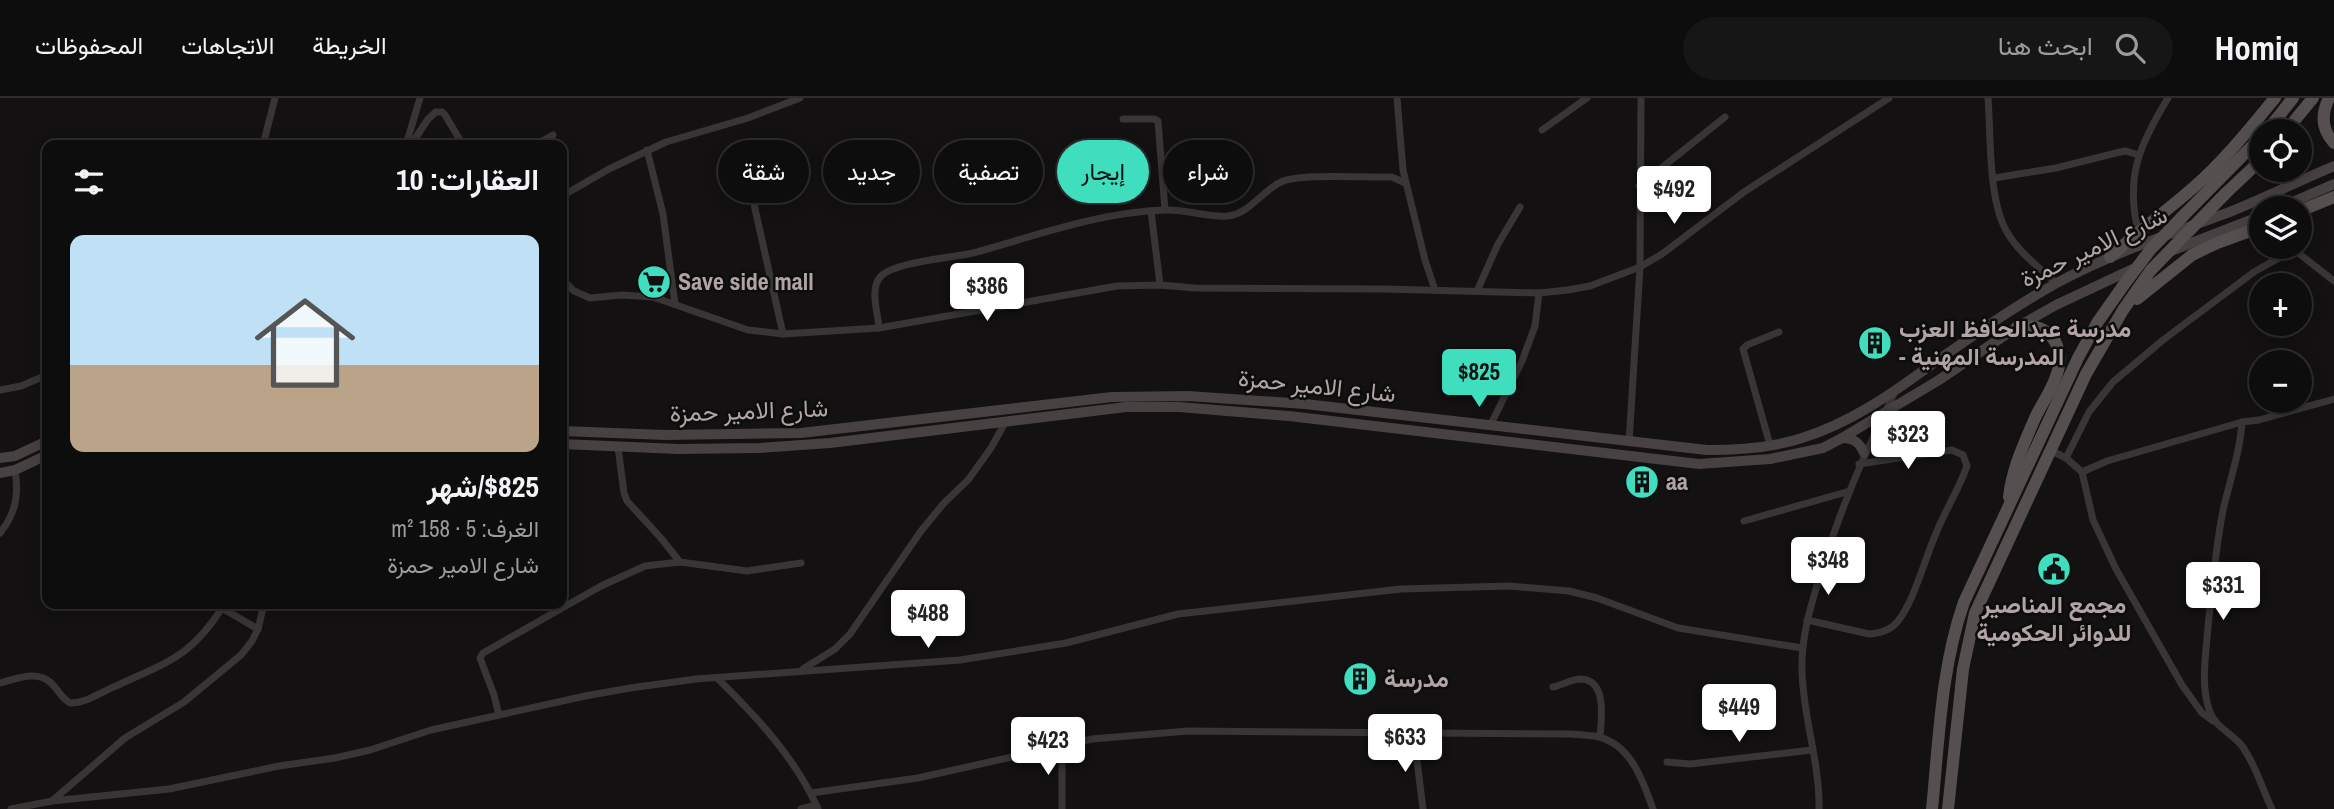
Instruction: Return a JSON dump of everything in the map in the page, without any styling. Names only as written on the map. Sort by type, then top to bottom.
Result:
[{"type":"main road","points":[[2110,257],[2195,186],[2275,98]]},
{"type":"main road","points":[[2276,119],[2293,98]]},
{"type":"main road","points":[[2296,119],[2313,98]]},
{"type":"main road","points":[[2329,98],[2324,108],[2324,128],[2334,143]]},
{"type":"main road","points":[[1932,809],[1943,694],[1953,634],[1964,602],[2078,358],[2097,323],[2151,248],[2249,149]]},
{"type":"main road","name":"شارع الامير حمزة","points":[[567,431],[666,436],[762,435],[829,430],[1112,397],[1188,396],[1305,404],[1629,442],[1707,450],[1738,450],[1798,440],[1856,416],[1895,392],[1994,321],[2056,284],[2110,257],[2227,212],[2334,166]]},
{"type":"main road","points":[[1948,809],[1963,669],[1975,613],[2050,450],[2086,374],[2123,310],[2151,270],[2249,171]]},
{"type":"main road","points":[[2306,196],[2334,184]]},
{"type":"main road","points":[[2312,206],[2334,197]]},
{"type":"main road","name":"شارع الامير حمزة","points":[[567,444],[720,450],[759,448],[830,443],[1126,407],[1225,410],[1289,416],[1699,464],[1756,461],[1823,448],[1883,415],[2017,327],[2102,282],[2182,246],[2249,221]]},
{"type":"main road","points":[[2123,310],[2192,256],[2249,231]]},
{"type":"main road","points":[[2008,507],[2014,469],[2060,363],[2057,345],[2048,333],[2039,328],[2017,327]]},
{"type":"main road","points":[[1930,366],[1939,380]]},
{"type":"main road","points":[[915,418],[917,432]]},
{"type":"main road","points":[[1842,438],[1854,440],[1862,448],[1862,459]]},
{"type":"main road","points":[[0,458],[15,456],[42,443]]},
{"type":"main road","points":[[0,473],[15,470],[42,457]]},
{"type":"street","points":[[264,140],[275,98]]},
{"type":"street","points":[[409,140],[420,98]]},
{"type":"street","points":[[567,193],[587,180],[666,142],[737,121],[800,98]]},
{"type":"street","points":[[1397,98],[1405,183],[1435,290]]},
{"type":"street","points":[[1542,130],[1587,98]]},
{"type":"street","points":[[1629,442],[1640,267],[1641,98]]},
{"type":"street","points":[[567,284],[574,292],[590,298],[644,296],[748,330],[783,334],[879,328],[1117,286],[1539,293],[1590,286],[1640,267],[1662,254],[1744,192],[1868,109],[1889,98]]},
{"type":"street","points":[[1988,98],[1994,199],[2007,233],[2056,284]]},
{"type":"street","points":[[2138,231],[2133,204],[2138,155],[2168,98]]},
{"type":"street","points":[[412,140],[436,111],[445,115],[460,140]]},
{"type":"street","points":[[1639,186],[1725,117]]},
{"type":"street","points":[[1123,119],[1158,121],[1165,210]]},
{"type":"street","points":[[544,140],[553,135]]},
{"type":"street","points":[[647,150],[663,214],[675,304]]},
{"type":"street","points":[[1994,178],[2056,168],[2126,151],[2138,155]]},
{"type":"street","points":[[879,328],[875,286],[879,278],[890,270],[972,253],[1079,222],[1165,210],[1227,217],[1246,209],[1263,193],[1283,181],[1304,177],[1392,177],[1405,183]]},
{"type":"street","points":[[754,203],[783,334]]},
{"type":"street","points":[[1477,291],[1498,244],[1520,207]]},
{"type":"street","points":[[1151,211],[1160,285]]},
{"type":"street","points":[[2066,458],[2089,412],[2113,382],[2163,340],[2264,266],[2284,253],[2297,252],[2334,281]]},
{"type":"street","points":[[1490,426],[1522,361],[1535,326],[1539,293]]},
{"type":"street","points":[[1770,445],[1743,349],[1779,332]]},
{"type":"street","points":[[0,390],[21,386],[42,377]]},
{"type":"street","points":[[1819,809],[1819,792],[1805,708],[1802,648],[1807,620],[1829,544],[1862,459],[1895,392]]},
{"type":"street","points":[[2082,472],[2107,461],[2334,399]]},
{"type":"street","points":[[800,671],[835,649],[850,634],[921,531],[968,480],[1006,420]]},
{"type":"street","points":[[2216,724],[2210,713],[2205,690],[2207,635],[2218,537],[2240,443],[2242,422]]},
{"type":"street","points":[[618,447],[627,501],[680,562]]},
{"type":"street","points":[[1807,620],[1869,634],[1893,627],[1906,606],[1966,466],[1963,455],[1952,450],[1862,459]]},
{"type":"street","points":[[2050,450],[2066,458],[2082,472],[2093,520],[2116,569],[2182,685],[2202,713],[2235,738],[2249,757],[2272,809]]},
{"type":"street","points":[[0,533],[15,511],[18,487],[15,470]]},
{"type":"street","points":[[1744,521],[1850,491]]},
{"type":"street","points":[[567,606],[628,572],[645,566],[680,562],[747,571],[801,563]]},
{"type":"street","points":[[11,809],[52,801],[132,794],[207,783],[279,766],[355,754],[431,730],[608,692],[696,680],[960,660],[1066,643],[1178,614],[1401,589],[1509,586],[1569,592],[1597,598],[1678,628],[1802,648]]},
{"type":"street","points":[[0,684],[33,676],[52,683],[71,703],[87,700],[175,660],[195,644],[217,609]]},
{"type":"street","points":[[224,609],[258,629]]},
{"type":"street","points":[[52,801],[104,754],[184,702],[241,655],[252,642],[263,609]]},
{"type":"street","points":[[499,715],[480,658],[483,653],[562,609]]},
{"type":"street","points":[[718,679],[766,728],[799,774],[817,807],[801,809]]},
{"type":"street","points":[[1553,687],[1578,679],[1590,682],[1601,698],[1600,737]]},
{"type":"street","points":[[810,793],[918,778],[1092,739],[1188,731],[1571,734],[1600,737],[1612,742],[1626,754],[1636,767],[1653,809]]},
{"type":"street","points":[[1408,733],[1417,761],[1423,809]]},
{"type":"street","points":[[1062,745],[1062,809]]},
{"type":"street","points":[[1667,762],[1690,764],[1812,750]]},
{"type":"place","name":"Save side mall","points":[[654,282]]},
{"type":"place","name":"مدرسة عبدالحافظ العزب - المدرسة المهنية","points":[[1875,343]]},
{"type":"place","name":"aa","points":[[1642,482]]},
{"type":"place","name":"مجمع المناصير للدوائر الحكومية","points":[[2054,569]]},
{"type":"place","name":"مدرسة","points":[[1360,679]]}]
